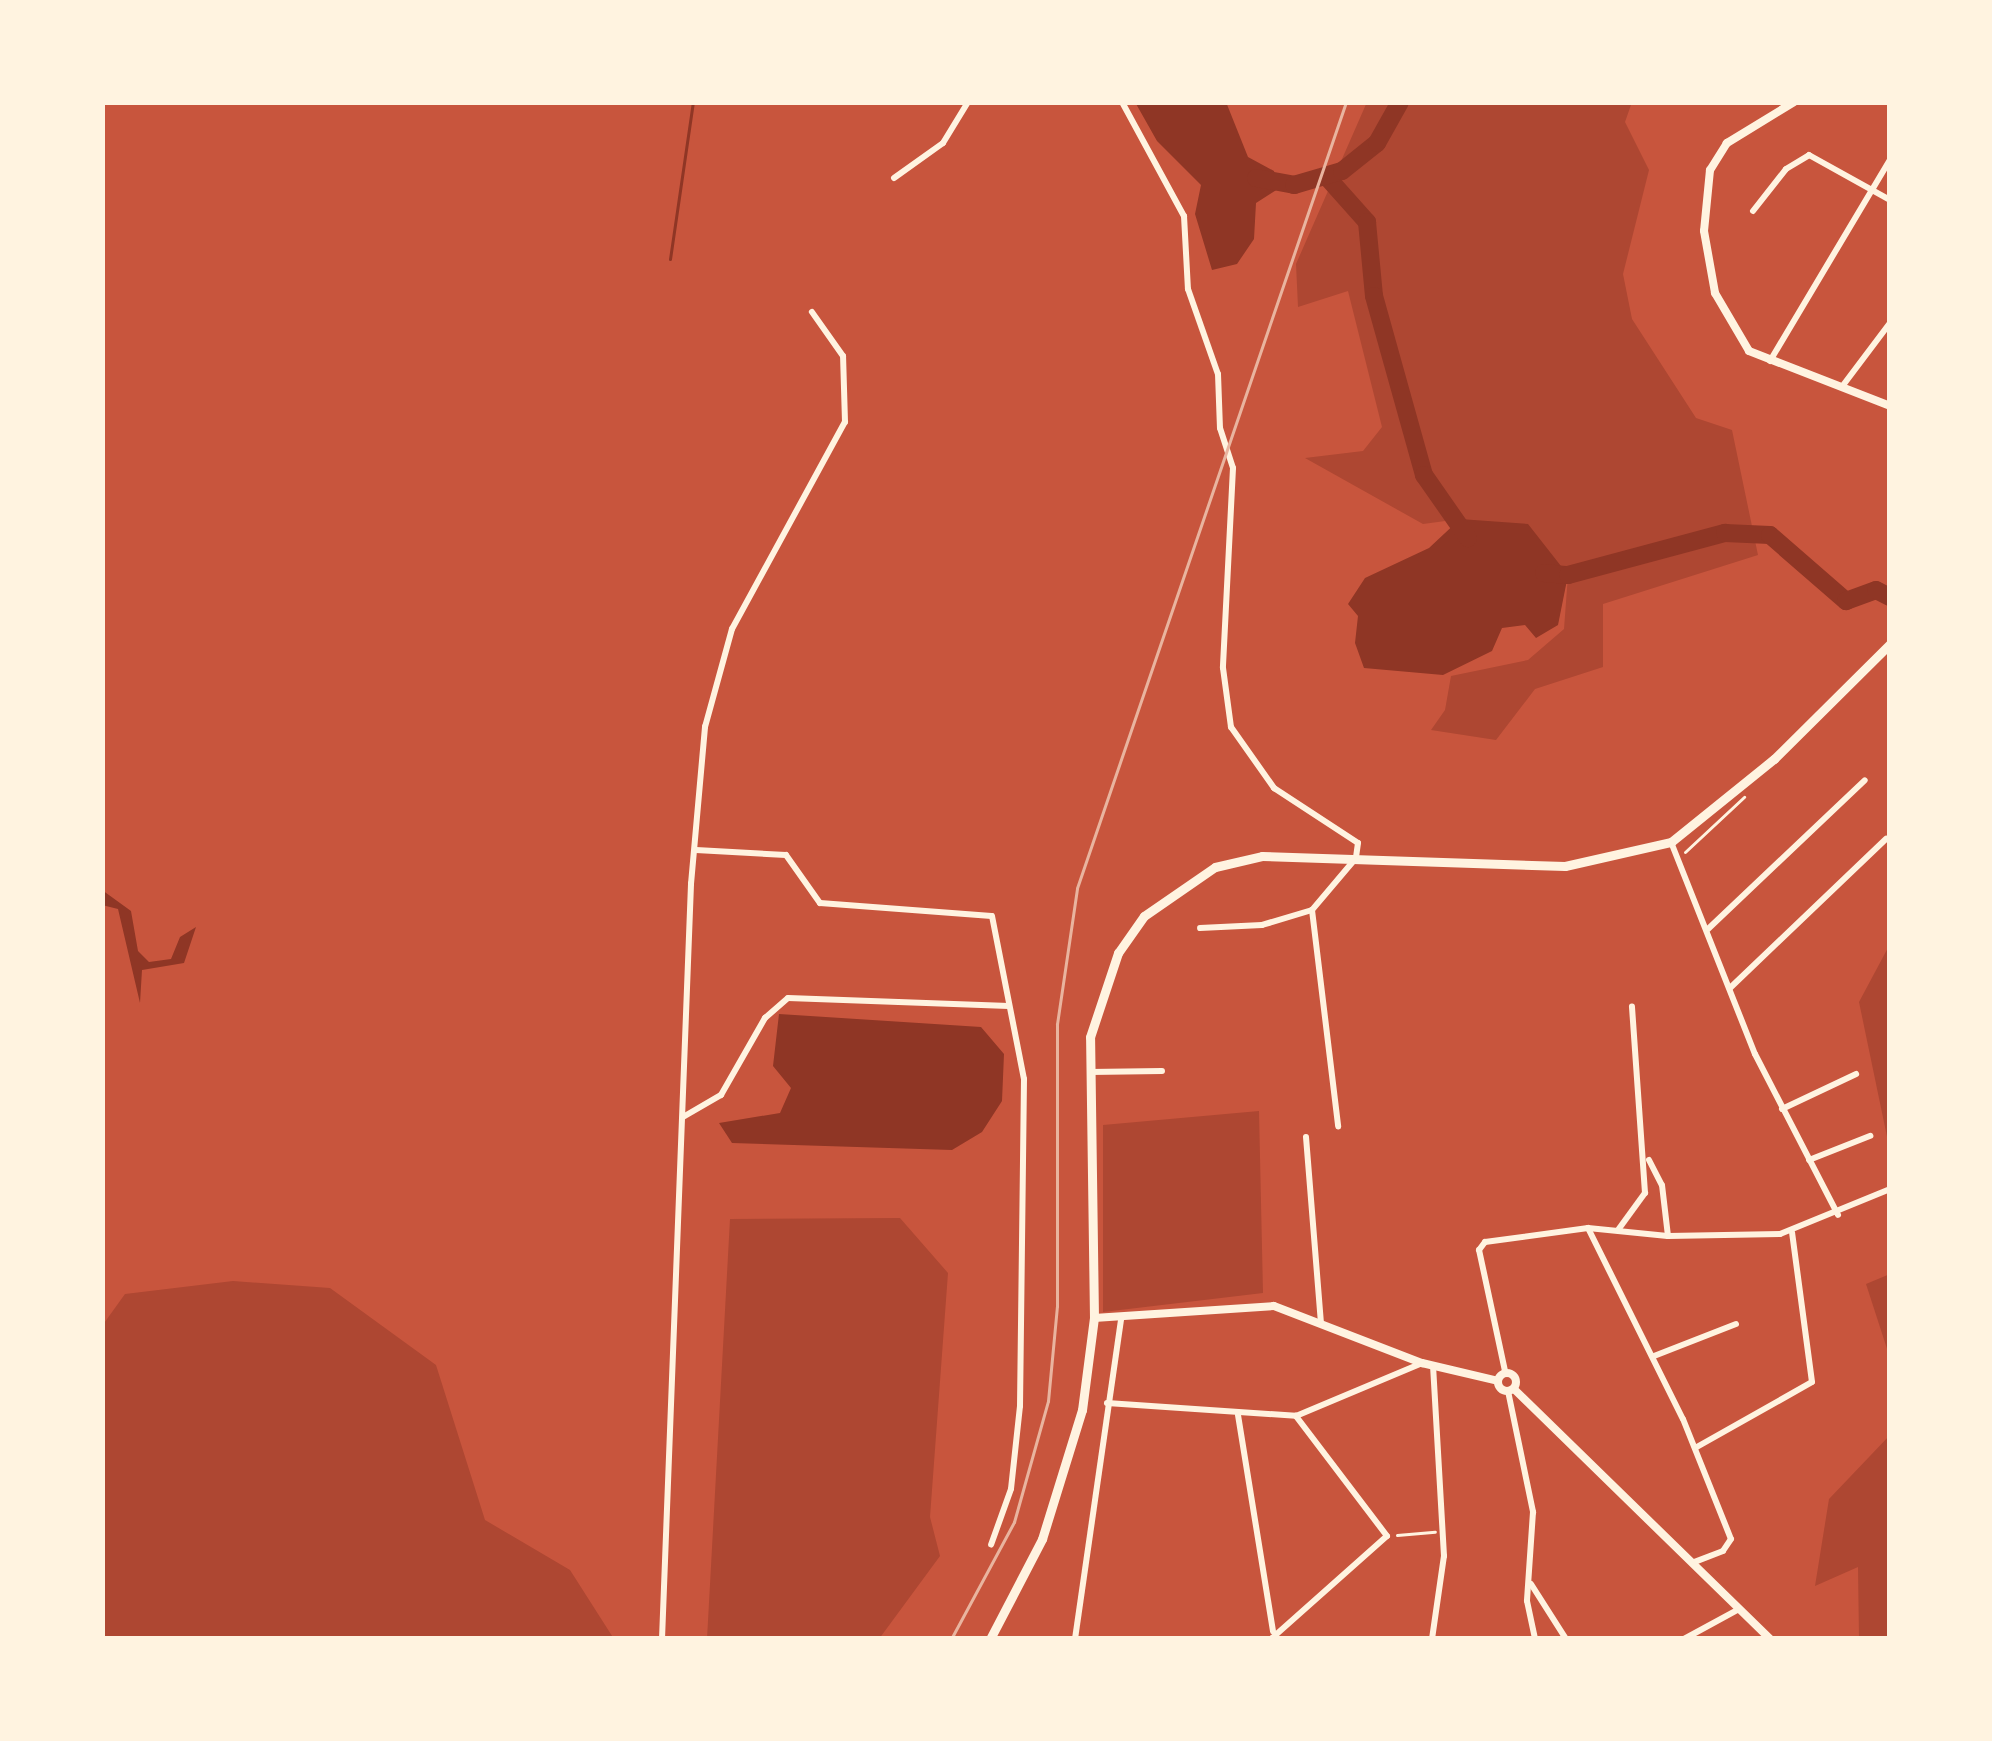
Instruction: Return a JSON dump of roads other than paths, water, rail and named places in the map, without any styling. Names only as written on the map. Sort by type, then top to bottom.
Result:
[{"type":"main road","points":[[990,1639],[1066,1473],[1094,1318],[1090,1072],[1094,1010],[1118,953],[1178,887],[1262,856],[1564,866],[1672,842],[1756,775],[1890,644]]},
{"type":"street","points":[[894,178],[943,142],[968,102]]},
{"type":"street","points":[[1122,102],[1184,216],[1188,289],[1218,374],[1220,428],[1233,482],[1225,708],[1258,771],[1294,805],[1352,833],[1356,859],[1312,910],[1262,925],[1200,928]]},
{"type":"street","points":[[1794,102],[1727,143],[1704,203],[1724,315],[1740,342],[1770,361],[1844,384],[1890,406]]},
{"type":"street","points":[[1753,211],[1771,184],[1809,155],[1890,200]]},
{"type":"street","points":[[1770,361],[1890,160]]},
{"type":"street","points":[[662,1639],[683,1117],[705,728],[732,628],[845,422],[843,356],[812,312]]},
{"type":"street","points":[[1844,384],[1890,323]]},
{"type":"street","points":[[1708,929],[1865,780]]},
{"type":"street","points":[[1730,988],[1886,838]]},
{"type":"street","points":[[1672,842],[1782,1109],[1838,1215]]},
{"type":"street","points":[[696,850],[786,855],[820,903],[992,916],[1024,1064],[1020,1406],[1011,1489],[991,1545]]},
{"type":"street","points":[[1312,910],[1338,1126]]},
{"type":"street","points":[[683,1117],[721,1095],[765,1018],[788,998],[1009,1006]]},
{"type":"street","points":[[1618,1230],[1645,1193],[1647,1157],[1632,1006]]},
{"type":"street","points":[[1090,1072],[1162,1071]]},
{"type":"street","points":[[1782,1109],[1856,1074]]},
{"type":"street","points":[[1809,1160],[1870,1136]]},
{"type":"street","points":[[1306,1137],[1321,1322]]},
{"type":"street","points":[[1647,1157],[1662,1185],[1668,1237]]},
{"type":"street","points":[[1535,1639],[1529,1581],[1531,1492],[1480,1245],[1588,1228],[1668,1237],[1792,1232],[1888,1190]]},
{"type":"street","points":[[1588,1228],[1654,1356],[1731,1539],[1723,1551],[1694,1562]]},
{"type":"street","points":[[1695,1448],[1812,1382],[1792,1232]]},
{"type":"street","points":[[1094,1318],[1259,1304],[1321,1322],[1422,1363],[1498,1381],[1771,1639]]},
{"type":"street","points":[[1075,1639],[1121,1318]]},
{"type":"street","points":[[1654,1356],[1736,1324]]},
{"type":"street","points":[[1107,1403],[1296,1416],[1422,1363]]},
{"type":"street","points":[[1432,1639],[1443,1531],[1430,1422],[1433,1366]]},
{"type":"street","points":[[1498,1381],[1505,1371]]},
{"type":"street","points":[[1238,1415],[1272,1636]]},
{"type":"street","points":[[1272,1636],[1388,1535],[1296,1416]]},
{"type":"street","points":[[1529,1581],[1566,1639]]},
{"type":"street","points":[[1684,1639],[1739,1609]]},
{"type":"waterway","points":[[670,259],[693,102]]},
{"type":"waterway","points":[[1256,178],[1294,185],[1342,171],[1377,143],[1400,102]]},
{"type":"waterway","points":[[1326,176],[1367,222],[1374,296],[1424,475],[1468,538]]},
{"type":"waterway","points":[[1544,573],[1568,575],[1725,533],[1770,535],[1846,601],[1876,590],[1890,597]]},
{"type":"tram line","points":[[951,1639],[1014,1522],[1048,1401],[1057,1306],[1057,1024],[1077,888],[1346,102]]}]
